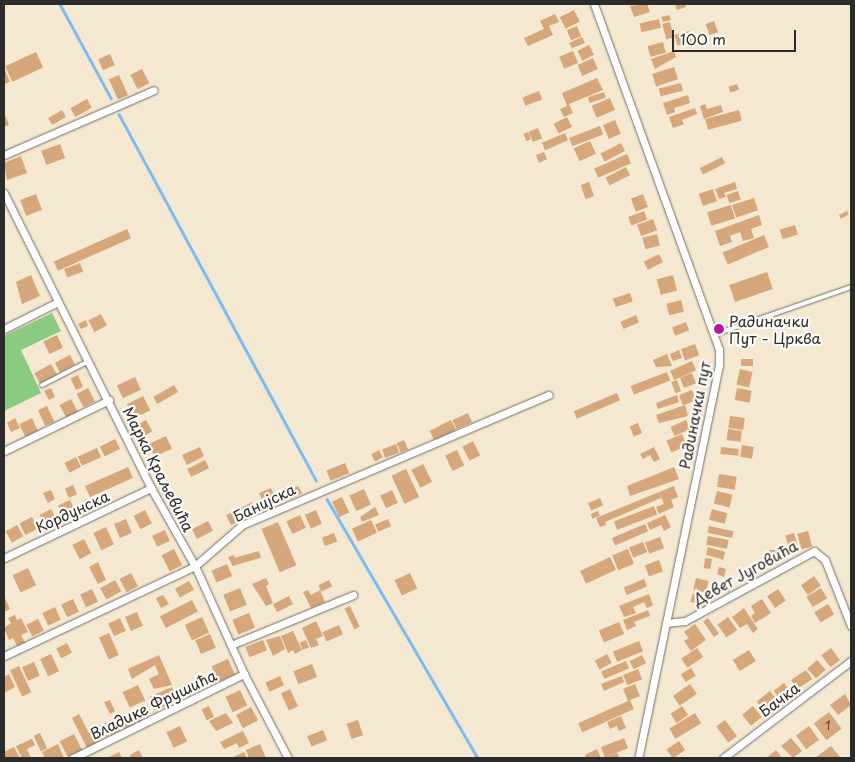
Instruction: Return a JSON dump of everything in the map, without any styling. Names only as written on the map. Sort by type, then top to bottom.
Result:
[{"type":"street","name":"Радиначки пут","points":[[594,4],[716,334],[719,366],[638,758]]},
{"type":"street","points":[[4,155],[154,90]]},
{"type":"street","name":"Марка Краљевића","points":[[4,194],[109,400],[151,488],[195,566],[244,674],[288,758]]},
{"type":"street","points":[[4,329],[58,302]]},
{"type":"street","name":"Банијска","points":[[4,656],[195,566],[242,525],[549,395]]},
{"type":"street","points":[[4,451],[109,400]]},
{"type":"street","name":"Кордунска","points":[[4,558],[151,488]]},
{"type":"street","name":"Девет Југовића","points":[[666,624],[685,622],[814,551],[825,560],[851,626]]},
{"type":"street","points":[[231,645],[353,595]]},
{"type":"street","name":"Бачка","points":[[723,758],[851,661]]},
{"type":"street","name":"Владике Фрушића","points":[[73,758],[244,674]]},
{"type":"lane","points":[[716,334],[851,287]]},
{"type":"lane","points":[[42,385],[89,361]]},
{"type":"green space","points":[[52,313],[61,331],[21,350],[41,393],[4,411],[4,336]]},
{"type":"building","points":[[647,4],[650,12],[634,17],[630,6]]},
{"type":"building","points":[[675,4],[685,4],[686,7],[677,10]]},
{"type":"building","points":[[574,10],[580,22],[566,29],[560,17]]},
{"type":"building","points":[[555,14],[559,22],[549,26],[553,35],[528,46],[524,38],[544,29],[540,21]]},
{"type":"building","points":[[669,15],[671,20],[663,22],[661,17]]},
{"type":"building","points":[[659,19],[661,28],[642,32],[640,23]]},
{"type":"building","points":[[714,21],[718,32],[710,35],[706,24]]},
{"type":"building","points":[[670,22],[674,37],[666,40],[662,24]]},
{"type":"building","points":[[577,26],[581,36],[571,40],[567,30]]},
{"type":"building","points":[[689,31],[692,42],[677,46],[675,35]]},
{"type":"building","points":[[582,37],[585,43],[572,48],[569,43]]},
{"type":"building","points":[[663,42],[666,53],[650,57],[648,46]]},
{"type":"building","points":[[589,45],[594,55],[582,61],[577,51]]},
{"type":"building","points":[[573,51],[578,63],[564,69],[559,57]]},
{"type":"building","points":[[674,51],[676,57],[655,69],[651,59]]},
{"type":"building","points":[[36,52],[43,67],[12,82],[5,66]]},
{"type":"building","points":[[110,54],[115,65],[103,70],[98,59]]},
{"type":"building","points":[[593,58],[598,69],[582,76],[577,65]]},
{"type":"building","points":[[674,67],[678,79],[656,86],[652,74]]},
{"type":"building","points":[[4,68],[10,82],[4,84]]},
{"type":"building","points":[[142,69],[149,83],[138,89],[130,75]]},
{"type":"building","points":[[119,75],[128,95],[118,100],[109,79]]},
{"type":"building","points":[[597,78],[603,90],[569,104],[573,113],[564,117],[560,109],[567,106],[562,93]]},
{"type":"building","points":[[681,83],[683,91],[661,96],[659,89]]},
{"type":"building","points":[[737,84],[739,90],[730,92],[728,87]]},
{"type":"building","points":[[539,91],[542,99],[525,106],[522,97]]},
{"type":"building","points":[[604,92],[606,98],[590,103],[588,97]]},
{"type":"building","points":[[688,95],[690,103],[674,108],[675,112],[667,115],[663,103]]},
{"type":"building","points":[[610,98],[615,110],[597,118],[592,106]]},
{"type":"building","points":[[87,99],[92,108],[75,117],[70,108]]},
{"type":"building","points":[[705,104],[707,109],[721,105],[723,112],[704,119],[700,106]]},
{"type":"building","points":[[695,108],[697,114],[682,120],[684,124],[673,128],[669,117]]},
{"type":"building","points":[[62,110],[66,117],[52,125],[48,118]]},
{"type":"building","points":[[739,110],[742,121],[708,130],[705,119]]},
{"type":"building","points":[[4,112],[9,125],[4,127]]},
{"type":"building","points":[[567,117],[572,127],[559,134],[554,124]]},
{"type":"building","points":[[615,120],[621,134],[609,139],[603,125]]},
{"type":"building","points":[[600,126],[603,134],[572,146],[569,138]]},
{"type":"building","points":[[538,128],[542,138],[533,142],[529,132]]},
{"type":"building","points":[[528,132],[531,139],[527,141],[523,134]]},
{"type":"building","points":[[565,133],[568,140],[545,150],[542,143]]},
{"type":"building","points":[[590,141],[596,154],[580,161],[574,149]]},
{"type":"building","points":[[621,143],[625,151],[605,161],[601,153]]},
{"type":"building","points":[[60,144],[65,158],[46,165],[41,151]]},
{"type":"building","points":[[544,152],[547,159],[539,163],[536,155]]},
{"type":"building","points":[[627,154],[631,163],[598,178],[594,169]]},
{"type":"building","points":[[21,156],[27,173],[7,180],[4,163]]},
{"type":"building","points":[[722,157],[725,163],[703,175],[700,168]]},
{"type":"building","points":[[626,167],[630,175],[610,185],[606,177]]},
{"type":"building","points":[[589,182],[594,196],[586,199],[581,185]]},
{"type":"building","points":[[735,182],[737,189],[724,193],[726,197],[719,199],[715,189]]},
{"type":"building","points":[[713,189],[717,201],[703,206],[699,194]]},
{"type":"building","points":[[738,191],[741,200],[729,203],[727,195]]},
{"type":"building","points":[[36,194],[42,210],[26,216],[20,200]]},
{"type":"building","points":[[643,194],[648,207],[636,212],[631,199]]},
{"type":"building","points":[[754,198],[758,210],[736,217],[732,205]]},
{"type":"building","points":[[731,205],[735,218],[711,226],[707,212]]},
{"type":"building","points":[[644,211],[647,219],[631,225],[628,217]]},
{"type":"building","points":[[847,211],[849,215],[841,219],[839,215]]},
{"type":"building","points":[[759,215],[762,225],[751,229],[754,238],[743,241],[740,232],[730,236],[732,242],[720,246],[715,231]]},
{"type":"building","points":[[653,219],[657,230],[641,236],[637,225]]},
{"type":"building","points":[[795,225],[798,235],[783,239],[780,230]]},
{"type":"building","points":[[127,229],[131,238],[58,271],[54,262]]},
{"type":"building","points":[[657,234],[660,246],[645,249],[642,238]]},
{"type":"building","points":[[764,235],[769,247],[728,265],[723,253]]},
{"type":"building","points":[[659,254],[663,262],[648,270],[644,262]]},
{"type":"building","points":[[80,263],[83,271],[67,277],[64,269]]},
{"type":"building","points":[[767,272],[773,289],[735,302],[729,285]]},
{"type":"building","points":[[31,275],[40,296],[22,304],[16,282]]},
{"type":"building","points":[[673,275],[677,290],[661,295],[657,279]]},
{"type":"building","points":[[630,293],[633,302],[616,307],[613,299]]},
{"type":"building","points":[[681,300],[684,312],[669,315],[666,304]]},
{"type":"building","points":[[101,314],[107,326],[94,332],[89,320]]},
{"type":"building","points":[[636,315],[639,322],[623,329],[620,322]]},
{"type":"building","points":[[86,320],[88,326],[81,329],[78,324]]},
{"type":"building","points":[[686,322],[689,330],[675,336],[672,327]]},
{"type":"building","points":[[57,335],[63,348],[49,354],[43,341]]},
{"type":"building","points":[[695,344],[699,355],[685,360],[681,349]]},
{"type":"building","points":[[679,350],[682,358],[673,361],[670,354]]},
{"type":"building","points":[[667,354],[672,366],[656,367],[653,360]]},
{"type":"building","points":[[70,355],[75,365],[60,373],[55,363]]},
{"type":"building","points":[[741,359],[753,359],[753,366],[741,366]]},
{"type":"building","points":[[692,361],[696,370],[674,380],[670,371]]},
{"type":"building","points":[[51,364],[57,375],[41,385],[34,373]]},
{"type":"building","points":[[740,369],[753,372],[749,388],[736,385]]},
{"type":"building","points":[[667,372],[670,380],[634,394],[631,386]]},
{"type":"building","points":[[692,373],[696,383],[684,388],[680,378]]},
{"type":"building","points":[[78,375],[83,387],[76,390],[71,378]]},
{"type":"building","points":[[135,377],[141,390],[123,398],[117,385]]},
{"type":"building","points":[[677,380],[681,391],[675,393],[671,382]]},
{"type":"building","points":[[174,385],[178,392],[157,404],[153,397]]},
{"type":"building","points":[[51,388],[55,397],[49,400],[44,391]]},
{"type":"building","points":[[88,388],[95,401],[84,407],[77,394]]},
{"type":"building","points":[[737,388],[752,391],[749,403],[735,400]]},
{"type":"building","points":[[692,390],[696,400],[683,405],[679,395]]},
{"type":"building","points":[[617,393],[620,400],[577,419],[574,411]]},
{"type":"building","points":[[677,395],[679,402],[658,409],[656,403]]},
{"type":"building","points":[[143,396],[150,410],[134,418],[127,404]]},
{"type":"building","points":[[71,399],[78,412],[67,418],[60,405]]},
{"type":"building","points":[[685,405],[688,416],[659,423],[656,415]]},
{"type":"building","points":[[47,406],[54,421],[45,426],[38,410]]},
{"type":"building","points":[[468,413],[472,422],[457,429],[452,420]]},
{"type":"building","points":[[730,416],[745,418],[743,430],[728,428]]},
{"type":"building","points":[[15,418],[20,428],[11,432],[7,423]]},
{"type":"building","points":[[32,418],[38,431],[25,437],[19,424]]},
{"type":"building","points":[[146,420],[152,431],[141,438],[135,426]]},
{"type":"building","points":[[451,420],[456,430],[435,441],[430,431]]},
{"type":"building","points":[[686,420],[690,429],[675,436],[670,427]]},
{"type":"building","points":[[638,423],[642,433],[634,437],[630,426]]},
{"type":"building","points":[[728,429],[742,431],[740,442],[726,440]]},
{"type":"building","points":[[682,434],[687,446],[671,453],[666,441]]},
{"type":"building","points":[[166,436],[172,449],[155,457],[149,444]]},
{"type":"building","points":[[115,439],[120,449],[105,457],[100,447]]},
{"type":"building","points":[[404,440],[408,449],[401,452],[397,443]]},
{"type":"building","points":[[473,441],[480,455],[470,461],[462,446]]},
{"type":"building","points":[[396,444],[399,452],[385,458],[382,449]]},
{"type":"building","points":[[742,445],[754,447],[752,459],[740,457]]},
{"type":"building","points":[[200,447],[204,456],[187,465],[182,455]]},
{"type":"building","points":[[654,447],[660,459],[654,462],[650,455],[643,459],[640,454]]},
{"type":"building","points":[[721,447],[739,449],[738,456],[720,454]]},
{"type":"building","points":[[97,448],[101,457],[82,466],[78,457]]},
{"type":"building","points":[[379,450],[383,457],[375,461],[371,454]]},
{"type":"building","points":[[457,450],[464,465],[452,471],[445,455]]},
{"type":"building","points":[[76,457],[81,467],[69,473],[64,463]]},
{"type":"building","points":[[205,460],[209,468],[191,477],[187,469]]},
{"type":"building","points":[[345,463],[349,473],[331,481],[326,470]]},
{"type":"building","points":[[423,464],[432,482],[420,488],[411,470]]},
{"type":"building","points":[[128,467],[133,478],[90,497],[85,486]]},
{"type":"building","points":[[674,467],[679,479],[630,496],[627,486]]},
{"type":"building","points":[[406,469],[419,497],[405,504],[391,476]]},
{"type":"building","points":[[719,474],[737,477],[735,490],[717,487]]},
{"type":"building","points":[[73,485],[77,494],[69,498],[65,489]]},
{"type":"building","points":[[298,486],[302,493],[291,499],[287,492]]},
{"type":"building","points":[[674,486],[678,497],[671,500],[674,507],[659,514],[656,507],[664,504],[659,492]]},
{"type":"building","points":[[271,488],[276,500],[264,505],[259,493]]},
{"type":"building","points":[[364,489],[371,505],[356,511],[349,496]]},
{"type":"building","points":[[51,490],[55,499],[48,503],[43,493]]},
{"type":"building","points":[[392,490],[398,503],[386,508],[380,495]]},
{"type":"building","points":[[717,491],[733,495],[729,507],[714,504]]},
{"type":"building","points":[[659,492],[661,498],[605,522],[606,525],[600,527],[596,518]]},
{"type":"building","points":[[342,497],[349,512],[339,517],[332,502]]},
{"type":"building","points":[[600,498],[603,505],[591,510],[588,503]]},
{"type":"building","points":[[70,500],[76,513],[64,518],[58,505]]},
{"type":"building","points":[[252,502],[257,512],[231,525],[226,515]]},
{"type":"building","points":[[654,506],[657,514],[617,530],[614,521]]},
{"type":"building","points":[[375,507],[379,515],[362,522],[360,517]]},
{"type":"building","points":[[51,509],[58,522],[47,528],[40,515]]},
{"type":"building","points":[[712,509],[727,513],[725,524],[709,520]]},
{"type":"building","points":[[145,510],[152,523],[141,529],[134,516]]},
{"type":"building","points":[[316,510],[322,524],[311,528],[305,515]]},
{"type":"building","points":[[598,511],[600,516],[592,519],[591,514]]},
{"type":"building","points":[[300,515],[306,528],[292,534],[286,521]]},
{"type":"building","points":[[665,515],[671,527],[664,531],[661,525],[650,530],[647,523]]},
{"type":"building","points":[[32,517],[38,529],[25,535],[20,523]]},
{"type":"building","points":[[126,519],[132,533],[120,538],[114,524]]},
{"type":"building","points":[[388,519],[391,526],[378,532],[375,524]]},
{"type":"building","points":[[371,520],[377,533],[358,542],[352,529]]},
{"type":"building","points":[[208,521],[213,531],[197,539],[192,529]]},
{"type":"building","points":[[278,522],[296,565],[280,572],[261,529]]},
{"type":"building","points":[[645,524],[648,531],[615,545],[612,538]]},
{"type":"building","points":[[17,525],[23,536],[12,543],[6,531]]},
{"type":"building","points":[[709,526],[733,531],[732,538],[708,533]]},
{"type":"building","points":[[106,527],[114,544],[101,550],[93,533]]},
{"type":"building","points":[[165,530],[170,541],[157,547],[152,536]]},
{"type":"building","points":[[808,531],[812,546],[802,549],[797,534]]},
{"type":"building","points":[[334,533],[337,541],[325,546],[322,538]]},
{"type":"building","points":[[794,533],[799,551],[791,554],[785,535]]},
{"type":"building","points":[[708,536],[729,540],[727,549],[706,545]]},
{"type":"building","points":[[660,537],[664,548],[649,554],[645,542]]},
{"type":"building","points":[[84,539],[91,553],[80,559],[72,545]]},
{"type":"building","points":[[643,542],[647,552],[633,558],[629,548]]},
{"type":"building","points":[[708,547],[725,552],[723,560],[706,555]]},
{"type":"building","points":[[174,549],[182,565],[170,571],[162,555]]},
{"type":"building","points":[[628,549],[634,564],[618,570],[612,555]]},
{"type":"building","points":[[769,550],[787,550],[787,559],[769,559]]},
{"type":"building","points":[[259,551],[261,558],[232,566],[230,559]]},
{"type":"building","points":[[234,555],[235,559],[230,561],[228,557]]},
{"type":"building","points":[[610,557],[616,570],[586,584],[580,571]]},
{"type":"building","points":[[705,558],[712,559],[711,569],[704,568]]},
{"type":"building","points":[[659,560],[663,571],[649,576],[645,565]]},
{"type":"building","points":[[98,562],[106,580],[98,584],[89,567]]},
{"type":"building","points":[[227,564],[232,576],[216,583],[211,571]]},
{"type":"building","points":[[719,567],[726,569],[724,577],[717,574]]},
{"type":"building","points":[[28,568],[36,585],[21,592],[13,575]]},
{"type":"building","points":[[131,573],[138,586],[127,592],[120,579]]},
{"type":"building","points":[[410,573],[417,588],[402,596],[395,580]]},
{"type":"building","points":[[814,576],[821,586],[808,595],[801,585]]},
{"type":"building","points":[[266,578],[269,584],[266,586],[273,603],[266,606],[252,584]]},
{"type":"building","points":[[696,578],[709,581],[706,593],[693,590]]},
{"type":"building","points":[[644,579],[647,586],[627,595],[624,588]]},
{"type":"building","points":[[115,580],[121,591],[106,600],[100,588]]},
{"type":"building","points":[[329,580],[332,586],[321,592],[318,585]]},
{"type":"building","points":[[189,581],[194,590],[180,598],[175,589]]},
{"type":"building","points":[[718,584],[730,586],[729,593],[717,591]]},
{"type":"building","points":[[240,588],[247,605],[230,611],[223,595]]},
{"type":"building","points":[[821,588],[827,598],[813,607],[806,597]]},
{"type":"building","points":[[92,589],[98,602],[86,607],[80,594]]},
{"type":"building","points":[[778,589],[786,601],[775,608],[767,596]]},
{"type":"building","points":[[308,590],[311,595],[320,590],[325,602],[311,608],[303,592]]},
{"type":"building","points":[[693,593],[700,595],[697,604],[691,602]]},
{"type":"building","points":[[649,594],[653,605],[647,608],[644,602],[633,607],[636,613],[624,617],[619,606]]},
{"type":"building","points":[[163,595],[169,604],[161,608],[156,598]]},
{"type":"building","points":[[289,596],[293,604],[277,612],[273,604]]},
{"type":"building","points":[[701,596],[708,597],[707,607],[700,606]]},
{"type":"building","points":[[4,599],[10,609],[4,612]]},
{"type":"building","points":[[73,599],[79,612],[67,617],[61,604]]},
{"type":"building","points":[[762,599],[771,613],[755,623],[751,616],[755,613],[751,606]]},
{"type":"building","points":[[192,600],[198,612],[166,628],[160,616]]},
{"type":"building","points":[[828,604],[834,614],[820,623],[814,612]]},
{"type":"building","points":[[350,606],[360,627],[354,629],[345,609]]},
{"type":"building","points":[[55,607],[61,620],[48,626],[42,613]]},
{"type":"building","points":[[744,608],[758,629],[753,633],[747,624],[740,628],[732,617]]},
{"type":"building","points":[[648,610],[650,616],[634,622],[636,626],[627,630],[623,620]]},
{"type":"building","points":[[137,612],[143,626],[131,631],[125,617]]},
{"type":"building","points":[[249,613],[255,628],[238,635],[232,620]]},
{"type":"building","points":[[15,615],[17,620],[21,618],[28,632],[21,635],[25,643],[17,646],[13,638],[9,640],[4,628],[11,623],[8,618]]},
{"type":"building","points":[[202,617],[209,632],[192,640],[185,625]]},
{"type":"building","points":[[728,617],[737,630],[727,638],[717,624]]},
{"type":"building","points":[[120,618],[126,631],[114,636],[108,623]]},
{"type":"building","points":[[708,618],[719,634],[714,637],[703,621]]},
{"type":"building","points":[[38,619],[44,631],[32,636],[26,625]]},
{"type":"building","points":[[316,621],[323,636],[316,639],[319,645],[311,648],[302,628]]},
{"type":"building","points":[[619,622],[624,634],[604,643],[599,631]]},
{"type":"building","points":[[695,624],[706,640],[691,651],[684,641],[689,638],[684,632]]},
{"type":"building","points":[[339,625],[343,634],[327,641],[323,632]]},
{"type":"building","points":[[293,631],[302,650],[295,654],[293,650],[288,653],[281,636]]},
{"type":"building","points":[[109,633],[119,655],[109,659],[99,637]]},
{"type":"building","points":[[210,634],[216,648],[201,654],[195,640]]},
{"type":"building","points":[[280,636],[285,649],[273,656],[266,640]]},
{"type":"building","points":[[263,640],[267,650],[250,657],[245,647]]},
{"type":"building","points":[[306,640],[309,647],[303,650],[300,643]]},
{"type":"building","points":[[639,641],[643,651],[617,662],[613,651]]},
{"type":"building","points":[[67,643],[72,653],[61,658],[56,648]]},
{"type":"building","points":[[697,648],[703,657],[687,668],[681,659]]},
{"type":"building","points":[[831,648],[840,660],[830,667],[821,655]]},
{"type":"building","points":[[749,650],[756,661],[740,671],[733,660]]},
{"type":"building","points":[[51,654],[59,671],[48,676],[40,659]]},
{"type":"building","points":[[607,654],[612,663],[600,670],[595,661]]},
{"type":"building","points":[[159,655],[172,685],[154,689],[149,679],[159,674],[155,665],[132,679],[128,669]]},
{"type":"building","points":[[642,655],[646,663],[634,669],[630,661]]},
{"type":"building","points":[[228,659],[235,675],[218,682],[212,666]]},
{"type":"building","points":[[817,660],[826,670],[816,678],[807,669]]},
{"type":"building","points":[[626,661],[629,668],[604,679],[601,672]]},
{"type":"building","points":[[34,662],[40,676],[28,681],[22,667]]},
{"type":"building","points":[[312,664],[317,677],[298,684],[293,671]]},
{"type":"building","points":[[19,666],[31,692],[22,697],[10,670]]},
{"type":"building","points":[[691,668],[696,676],[686,682],[681,674]]},
{"type":"building","points":[[638,669],[642,679],[627,685],[623,675]]},
{"type":"building","points":[[806,670],[812,679],[797,689],[791,680]]},
{"type":"building","points":[[9,674],[15,687],[4,693],[4,677]]},
{"type":"building","points":[[280,676],[284,685],[269,692],[265,683]]},
{"type":"building","points":[[622,676],[624,682],[604,691],[601,684]]},
{"type":"building","points":[[189,683],[194,694],[181,700],[176,689]]},
{"type":"building","points":[[784,683],[793,695],[783,703],[774,691]]},
{"type":"building","points":[[635,684],[640,696],[630,700],[634,709],[605,722],[601,713],[628,701],[623,689]]},
{"type":"building","points":[[690,684],[697,694],[680,706],[673,696]]},
{"type":"building","points":[[138,685],[145,700],[130,708],[123,692]]},
{"type":"building","points":[[172,687],[178,701],[156,710],[150,696]]},
{"type":"building","points":[[290,689],[298,706],[289,710],[281,693]]},
{"type":"building","points":[[240,690],[247,705],[233,712],[225,697]]},
{"type":"building","points":[[770,691],[780,704],[766,714],[757,701]]},
{"type":"building","points":[[845,694],[851,705],[838,715],[830,705]]},
{"type":"building","points":[[110,700],[115,711],[110,714],[104,702]]},
{"type":"building","points":[[209,706],[214,717],[207,720],[202,709]]},
{"type":"building","points":[[682,706],[688,715],[677,723],[670,714]]},
{"type":"building","points":[[753,706],[762,717],[751,726],[742,715]]},
{"type":"building","points":[[251,707],[258,720],[243,728],[236,715]]},
{"type":"building","points":[[136,709],[142,720],[125,730],[119,719]]},
{"type":"building","points":[[829,712],[842,729],[826,740],[814,723]]},
{"type":"building","points":[[226,713],[233,723],[216,731],[209,721]]},
{"type":"building","points":[[601,713],[605,722],[582,732],[578,723]]},
{"type":"building","points":[[695,713],[701,723],[675,739],[669,728]]},
{"type":"building","points":[[79,714],[89,733],[94,731],[100,741],[87,748],[72,718]]},
{"type":"building","points":[[621,716],[626,728],[619,731],[617,726],[610,729],[607,722]]},
{"type":"building","points":[[115,719],[120,731],[104,738],[98,726]]},
{"type":"building","points":[[358,720],[363,735],[352,739],[347,724]]},
{"type":"building","points":[[725,720],[737,736],[728,743],[716,727]]},
{"type":"building","points":[[180,726],[187,741],[174,748],[166,732]]},
{"type":"building","points":[[809,726],[819,740],[806,749],[796,735]]},
{"type":"building","points":[[323,730],[327,740],[311,747],[307,736]]},
{"type":"building","points":[[243,731],[249,743],[239,748],[237,743],[224,749],[220,742]]},
{"type":"building","points":[[40,733],[47,748],[41,751],[34,736]]},
{"type":"building","points":[[74,734],[82,750],[68,757],[60,741]]},
{"type":"building","points":[[624,738],[628,748],[605,758],[601,747]]},
{"type":"building","points":[[791,738],[802,751],[793,758],[781,746]]},
{"type":"building","points":[[32,739],[35,745],[27,749],[31,758],[22,758],[16,746]]},
{"type":"building","points":[[679,741],[685,750],[672,758],[667,749]]},
{"type":"building","points":[[58,744],[64,758],[45,758],[42,752]]},
{"type":"building","points":[[260,744],[266,758],[249,758],[246,750]]},
{"type":"building","points":[[831,746],[840,757],[815,758]]},
{"type":"building","points":[[14,747],[20,758],[4,758],[4,752]]},
{"type":"building","points":[[597,749],[601,758],[586,758],[585,755]]},
{"type":"building","points":[[139,750],[143,758],[131,758],[130,755]]},
{"type":"building","points":[[776,750],[782,758],[766,758]]},
{"type":"building","points":[[119,752],[122,758],[107,758]]},
{"type":"building","points":[[244,752],[247,758],[231,758]]},
{"type":"building","points":[[617,753],[620,758],[603,758]]},
{"type":"waterway","points":[[60,4],[111,98]]},
{"type":"waterway","points":[[119,114],[316,480]]},
{"type":"waterway","points":[[327,499],[478,758]]},
{"type":"place","name":"Радиначки Пут - Црква","points":[[719,329]]}]
